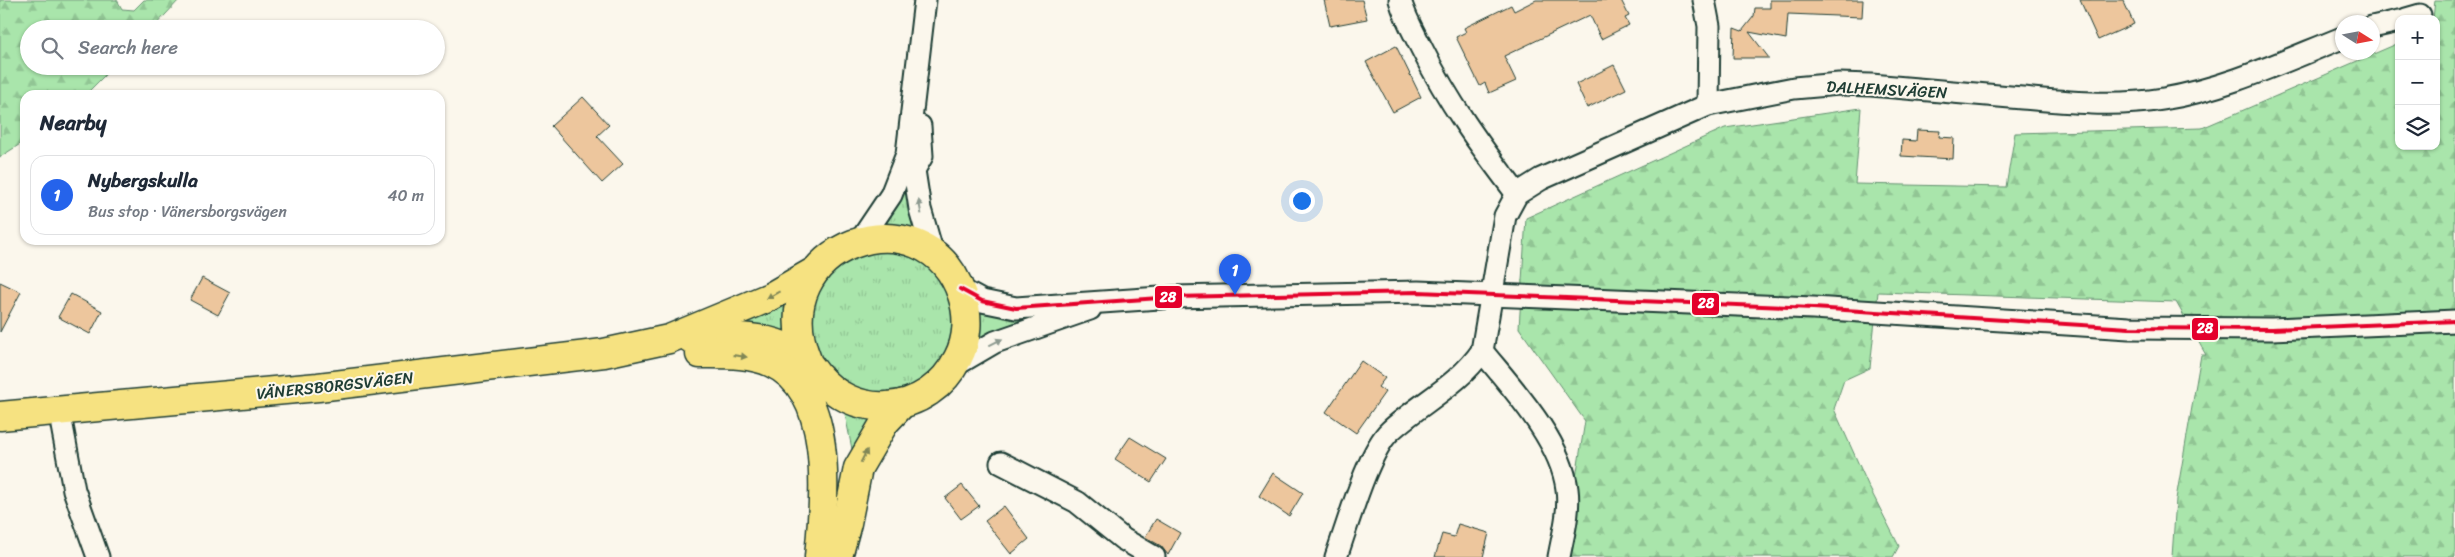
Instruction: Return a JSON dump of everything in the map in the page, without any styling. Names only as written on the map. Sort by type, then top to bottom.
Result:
[{"type":"main road","name":"VÄNERSBORGSVÄGEN","points":[[669,339],[770,297],[816,271],[838,250],[860,241],[885,238],[910,242],[933,254],[949,270],[960,289]]},
{"type":"main road","points":[[807,360],[800,338],[798,315],[807,285],[816,271]]},
{"type":"main road","points":[[954,366],[962,348],[967,328],[966,308],[960,289]]},
{"type":"main road","name":"VÄNERSBORGSVÄGEN","points":[[0,416],[318,387],[604,353],[669,339],[742,336],[770,340],[807,360],[825,384],[843,397],[864,405],[887,406],[902,404],[930,392],[954,366]]},
{"type":"main road","points":[[604,353],[637,357],[726,354],[756,358],[773,363],[786,372],[806,395],[822,450],[823,517],[832,556]]},
{"type":"main road","points":[[825,384],[838,434],[840,463],[837,526],[832,556]]},
{"type":"main road","points":[[832,556],[858,468],[885,422],[902,404]]},
{"type":"street","points":[[860,241],[891,195],[899,170],[907,154],[925,0]]},
{"type":"street","points":[[1400,0],[1404,14],[1428,61],[1466,128],[1518,194]]},
{"type":"street","points":[[1704,0],[1709,26],[1708,105]]},
{"type":"street","points":[[2380,25],[2395,21]]},
{"type":"street","name":"DALHEMSVÄGEN","points":[[1482,351],[1505,216],[1518,194],[1541,179],[1708,105],[1794,88],[1840,84],[2083,103],[2126,104],[2164,99],[2201,90],[2245,76],[2335,41]]},
{"type":"street","points":[[918,71],[922,156],[914,170],[920,208],[933,254]]},
{"type":"street","name":"VÄNERSBORGSVÄGEN","points":[[960,289],[982,301],[1016,308],[1074,302],[1104,303],[1174,297],[1339,292],[1492,294],[1813,308],[2129,328],[2272,329],[2455,320]]},
{"type":"street","name":"VÄNERSBORGSVÄGEN","points":[[954,366],[995,342],[1034,327],[1077,315],[1104,303]]},
{"type":"street","points":[[1336,557],[1370,462],[1388,432],[1471,367],[1482,351],[1531,411],[1560,464],[1567,489],[1567,502],[1559,557]]},
{"type":"street","points":[[59,410],[74,490],[98,557]]},
{"type":"street","points":[[1001,463],[1077,502],[1123,539],[1154,557]]},
{"type":"green space","points":[[0,0],[117,0],[122,9],[134,10],[144,0],[179,0],[160,20],[20,20],[20,75],[105,75],[90,90],[20,90],[20,144],[0,157]]},
{"type":"green space","points":[[2435,0],[2455,0],[2455,557],[2172,557],[2176,499],[2201,355],[2206,355],[2176,302],[1878,292],[1870,368],[1844,380],[1834,409],[1869,487],[1899,546],[1893,557],[1556,557],[1575,484],[1585,421],[1519,328],[1526,218],[1725,128],[1861,108],[1855,184],[2006,187],[2015,133],[2202,128],[2360,60],[2380,60],[2380,51],[2395,45],[2395,150],[2440,150],[2440,15],[2433,15]]},
{"type":"green space","points":[[910,168],[919,231],[886,224],[898,205]]},
{"type":"green space","points":[[882,250],[910,255],[933,271],[949,294],[954,322],[949,350],[933,373],[910,389],[882,394],[854,389],[831,373],[815,350],[810,322],[815,294],[831,271],[854,255]]},
{"type":"green space","points":[[786,300],[784,333],[760,325],[733,325]]},
{"type":"green space","points":[[975,309],[1031,316],[972,344]]},
{"type":"green space","points":[[844,409],[875,415],[865,429],[853,454]]},
{"type":"building","points":[[1324,0],[1362,0],[1367,19],[1330,26]]},
{"type":"building","points":[[1536,0],[1621,0],[1629,16],[1625,18],[1629,25],[1601,39],[1590,15],[1504,56],[1516,81],[1489,93],[1485,83],[1480,86],[1456,37],[1466,32],[1464,28],[1511,5],[1514,11]]},
{"type":"building","points":[[1770,0],[1863,0],[1862,17],[1788,14],[1786,39],[1749,32],[1769,58],[1733,58],[1734,28],[1742,31],[1754,16],[1755,8],[1770,8]]},
{"type":"building","points":[[2080,0],[2123,0],[2134,24],[2098,40]]},
{"type":"building","points":[[1396,46],[1421,97],[1393,112],[1366,62]]},
{"type":"building","points":[[1614,65],[1626,89],[1587,108],[1576,84]]},
{"type":"building","points":[[583,97],[609,125],[597,136],[623,164],[602,183],[551,126]]},
{"type":"building","points":[[1917,130],[1940,131],[1939,137],[1954,138],[1953,159],[1901,156],[1902,140],[1916,141]]},
{"type":"building","points":[[202,278],[230,293],[218,315],[190,300]]},
{"type":"building","points":[[0,282],[21,292],[0,332]]},
{"type":"building","points":[[71,294],[102,311],[90,334],[58,317]]},
{"type":"building","points":[[1361,361],[1385,378],[1378,387],[1385,392],[1356,433],[1326,412]]},
{"type":"building","points":[[1130,437],[1166,459],[1151,482],[1115,459]]},
{"type":"building","points":[[1273,473],[1303,493],[1289,516],[1259,496]]},
{"type":"building","points":[[962,485],[979,506],[961,519],[945,498]]},
{"type":"building","points":[[1004,506],[1029,539],[1011,554],[985,521]]},
{"type":"building","points":[[1156,519],[1180,533],[1168,555],[1161,546],[1145,537]]},
{"type":"building","points":[[1458,524],[1489,533],[1483,557],[1435,557],[1442,534],[1454,537]]},
{"type":"transit line","name":"28","points":[[960,289],[982,301],[1016,308],[1174,297],[1418,292],[1813,308],[2129,328],[2272,329],[2455,321]]},
{"type":"place","name":"Nybergskulla","points":[[1235,295]]}]
